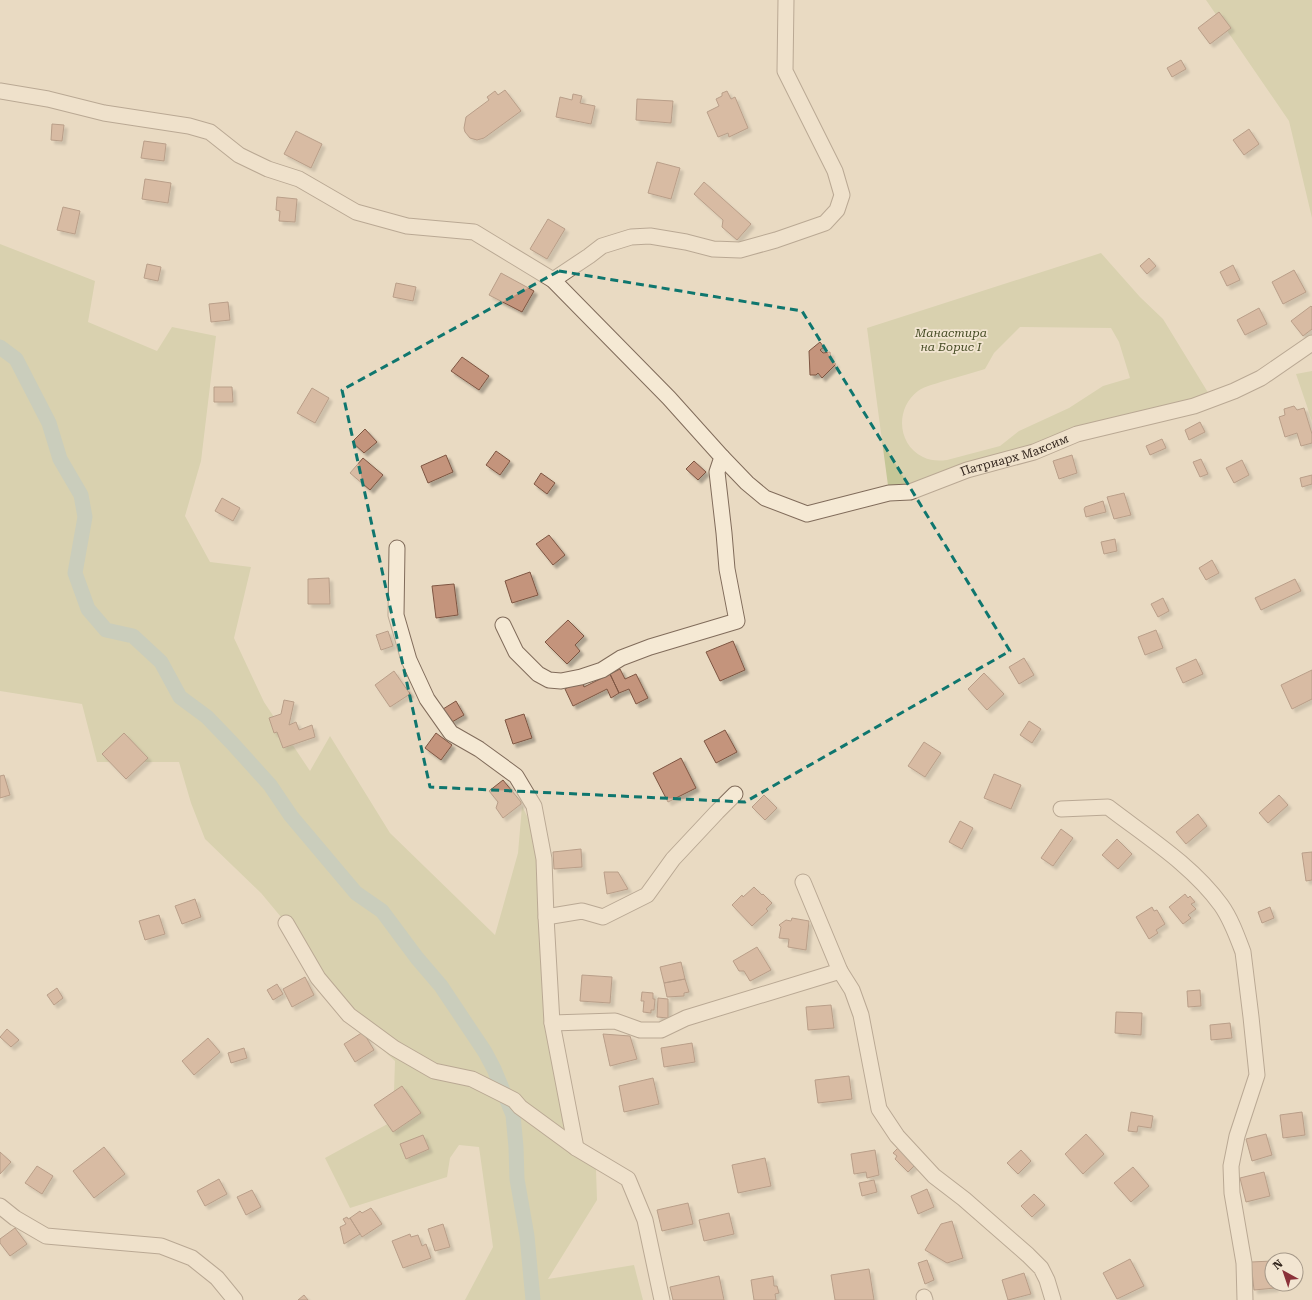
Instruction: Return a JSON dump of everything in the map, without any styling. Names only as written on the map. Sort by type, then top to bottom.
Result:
[{"type":"street","points":[[553,280],[602,246],[631,237],[650,236],[686,242],[713,249],[740,250],[776,240],[825,223],[837,210],[842,194],[835,171],[785,71],[786,0]]},
{"type":"street","name":"Патриарх Максим","points":[[0,90],[48,99],[104,113],[189,126],[210,132],[239,154],[268,169],[299,179],[356,212],[407,226],[474,232],[553,280],[670,398],[747,483],[765,498],[806,514],[889,493],[910,492],[967,470],[1034,452],[1077,434],[1194,406],[1234,391],[1261,378],[1312,343]]},
{"type":"street","points":[[503,625],[516,652],[538,674],[549,680],[561,681],[581,677],[602,670],[621,658],[650,647],[737,621],[727,569],[717,472],[722,457]]},
{"type":"street","points":[[397,548],[396,615],[409,660],[427,699],[451,732],[479,749],[516,776],[534,806],[544,859],[552,1023],[576,1148]]},
{"type":"street","points":[[546,917],[582,912],[603,917],[647,895],[673,859],[735,794]]},
{"type":"street","points":[[1061,808],[1108,807],[1179,862],[1206,887],[1221,906],[1234,928],[1241,947],[1252,1018],[1257,1075],[1237,1136],[1230,1166],[1232,1193],[1244,1263],[1245,1300]]},
{"type":"street","points":[[803,882],[840,971],[852,990],[861,1015],[878,1109],[897,1136],[934,1176],[964,1199],[1041,1268],[1047,1280],[1053,1300]]},
{"type":"street","points":[[286,924],[318,978],[349,1015],[394,1048],[434,1071],[472,1079],[514,1100],[520,1107],[576,1148],[628,1179],[645,1220],[662,1300]]},
{"type":"street","points":[[552,1023],[614,1021],[640,1030],[661,1030],[686,1018],[840,971]]},
{"type":"street","points":[[0,1206],[15,1218],[46,1236],[161,1246],[192,1258],[217,1278],[235,1300]]},
{"type":"highlighted area","points":[[559,271],[802,311],[1010,651],[745,802],[430,787],[342,390]]},
{"type":"green space","points":[[1206,0],[1312,0],[1312,218],[1289,121]]},
{"type":"green space","points":[[0,244],[95,281],[88,322],[157,351],[172,327],[216,336],[201,461],[185,516],[210,562],[251,567],[234,638],[264,702],[310,771],[330,736],[390,833],[495,935],[518,853],[522,806],[540,842],[569,1145],[596,1169],[597,1200],[548,1279],[634,1265],[643,1300],[465,1300],[493,1247],[479,1147],[459,1145],[450,1158],[447,1177],[350,1208],[325,1158],[393,1121],[395,1061],[344,1014],[306,947],[261,893],[205,839],[191,803],[179,762],[97,762],[82,704],[0,691]]},
{"type":"green space","name":"Манастира на Борис І","points":[[1101,253],[1140,297],[1163,319],[1212,399],[889,493],[867,328]],"holes":[[[1020,327],[1111,328],[1119,342],[1130,378],[1103,386],[1069,408],[1019,431],[1000,446],[938,461],[923,457],[914,451],[908,444],[902,426],[905,407],[911,398],[918,391],[927,386],[985,369],[994,353]]]},
{"type":"green space","points":[[1312,371],[1312,421],[1296,374]]},
{"type":"building","points":[[1219,12],[1231,28],[1210,44],[1198,28]]},
{"type":"building","points":[[1181,60],[1186,69],[1172,77],[1167,68]]},
{"type":"building","points":[[505,90],[521,111],[484,138],[477,140],[470,138],[465,132],[464,128],[466,117],[489,100],[487,97],[495,91],[498,95]]},
{"type":"building","points":[[727,91],[731,99],[735,97],[748,128],[729,137],[728,133],[718,137],[707,112],[719,106],[716,99],[722,96],[722,93]]},
{"type":"building","points":[[573,94],[582,96],[580,103],[595,106],[591,124],[556,117],[560,97],[572,100]]},
{"type":"building","points":[[637,99],[673,101],[671,123],[636,120]]},
{"type":"building","points":[[52,124],[64,125],[62,141],[51,140]]},
{"type":"building","points":[[1249,129],[1259,144],[1244,155],[1233,140]]},
{"type":"building","points":[[296,131],[322,144],[311,168],[284,154]]},
{"type":"building","points":[[144,141],[166,144],[164,161],[141,158]]},
{"type":"building","points":[[657,162],[680,168],[671,199],[648,193]]},
{"type":"building","points":[[145,179],[171,183],[168,203],[142,199]]},
{"type":"building","points":[[704,182],[751,224],[737,240],[722,227],[723,220],[694,194]]},
{"type":"building","points":[[277,197],[297,199],[295,222],[279,221],[280,211],[276,210]]},
{"type":"building","points":[[63,207],[80,211],[75,234],[57,230]]},
{"type":"building","points":[[548,219],[565,229],[547,259],[530,249]]},
{"type":"building","points":[[1149,258],[1156,266],[1147,274],[1140,266]]},
{"type":"building","points":[[147,264],[161,267],[158,281],[144,278]]},
{"type":"building","points":[[1233,265],[1240,280],[1227,286],[1220,272]]},
{"type":"building","points":[[1294,270],[1306,292],[1283,304],[1272,282]]},
{"type":"building","points":[[501,273],[534,291],[522,312],[489,295]]},
{"type":"building","points":[[396,283],[416,287],[413,301],[393,297]]},
{"type":"building","points":[[228,302],[230,320],[211,322],[209,304]]},
{"type":"building","points":[[1311,306],[1312,329],[1303,336],[1291,321]]},
{"type":"building","points":[[1259,308],[1267,324],[1245,335],[1237,320]]},
{"type":"building","points":[[820,342],[824,347],[820,350],[823,353],[830,352],[831,360],[836,364],[822,378],[818,373],[816,375],[810,375],[809,351]]},
{"type":"building","points":[[462,357],[489,376],[479,390],[451,371]]},
{"type":"building","points":[[214,387],[232,387],[233,402],[214,402]]},
{"type":"building","points":[[312,388],[329,398],[315,423],[297,413]]},
{"type":"building","points":[[1294,406],[1297,410],[1304,408],[1312,434],[1312,443],[1301,446],[1297,433],[1285,437],[1279,417],[1285,415],[1284,409]]},
{"type":"building","points":[[1200,422],[1205,432],[1189,440],[1185,430]]},
{"type":"building","points":[[365,429],[377,442],[364,453],[352,442]]},
{"type":"building","points":[[1162,439],[1166,448],[1150,455],[1146,446]]},
{"type":"building","points":[[496,451],[510,461],[500,475],[486,465]]},
{"type":"building","points":[[446,455],[453,472],[428,483],[421,466]]},
{"type":"building","points":[[1072,455],[1077,473],[1059,479],[1053,461]]},
{"type":"building","points":[[363,458],[383,475],[370,490],[350,473]]},
{"type":"building","points":[[1201,459],[1208,474],[1200,477],[1193,462]]},
{"type":"building","points":[[1242,460],[1249,475],[1234,483],[1226,468]]},
{"type":"building","points":[[694,461],[706,472],[698,480],[686,469]]},
{"type":"building","points":[[541,473],[555,483],[547,494],[534,484]]},
{"type":"building","points":[[1312,475],[1312,484],[1302,487],[1300,478]]},
{"type":"building","points":[[1124,493],[1131,515],[1114,519],[1107,497]]},
{"type":"building","points":[[222,498],[240,508],[233,521],[215,511]]},
{"type":"building","points":[[1103,501],[1106,512],[1086,517],[1085,507]]},
{"type":"building","points":[[549,535],[565,555],[553,565],[536,544]]},
{"type":"building","points":[[1115,539],[1117,551],[1104,554],[1101,542]]},
{"type":"building","points":[[1212,560],[1219,573],[1206,580],[1199,568]]},
{"type":"building","points":[[530,572],[538,595],[512,603],[505,581]]},
{"type":"building","points":[[329,578],[330,604],[308,604],[308,579]]},
{"type":"building","points":[[1295,579],[1301,591],[1261,610],[1255,598]]},
{"type":"building","points":[[454,584],[458,615],[436,618],[432,586]]},
{"type":"building","points":[[1163,598],[1169,611],[1158,617],[1151,604]]},
{"type":"building","points":[[568,620],[584,636],[575,645],[580,651],[567,664],[545,642]]},
{"type":"building","points":[[1156,630],[1163,648],[1145,655],[1138,637]]},
{"type":"building","points":[[388,631],[393,646],[381,650],[376,635]]},
{"type":"building","points":[[733,641],[745,670],[720,681],[706,652]]},
{"type":"building","points":[[1024,658],[1034,675],[1019,684],[1009,667]]},
{"type":"building","points":[[1196,659],[1203,674],[1183,683],[1176,668]]},
{"type":"building","points":[[620,669],[625,679],[636,674],[648,698],[636,704],[629,689],[619,693],[610,674]]},
{"type":"building","points":[[1312,670],[1312,699],[1292,709],[1281,685]]},
{"type":"building","points":[[394,671],[410,694],[390,707],[375,685]]},
{"type":"building","points":[[984,673],[1004,694],[987,710],[968,689]]},
{"type":"building","points":[[610,674],[619,693],[611,698],[607,689],[573,706],[565,689],[581,680],[584,687]]},
{"type":"building","points":[[284,700],[294,702],[289,725],[296,722],[299,730],[312,725],[315,737],[283,748],[277,732],[274,733],[269,718],[281,714]]},
{"type":"building","points":[[456,701],[464,715],[452,722],[443,709]]},
{"type":"building","points":[[524,714],[532,738],[513,744],[505,720]]},
{"type":"building","points":[[1029,721],[1041,729],[1032,743],[1020,735]]},
{"type":"building","points":[[725,730],[737,752],[716,763],[704,741]]},
{"type":"building","points":[[124,733],[148,758],[126,779],[102,754]]},
{"type":"building","points":[[436,733],[452,745],[441,760],[425,748]]},
{"type":"building","points":[[924,742],[941,753],[925,777],[908,766]]},
{"type":"building","points":[[681,758],[696,788],[668,802],[653,773]]},
{"type":"building","points":[[994,774],[1021,785],[1011,809],[984,798]]},
{"type":"building","points":[[4,775],[10,795],[0,798],[0,776]]},
{"type":"building","points":[[503,780],[521,804],[503,818],[496,808],[498,802],[489,791]]},
{"type":"building","points":[[764,795],[777,808],[765,820],[752,807]]},
{"type":"building","points":[[1279,795],[1288,805],[1268,823],[1259,813]]},
{"type":"building","points":[[1198,814],[1207,826],[1186,844],[1176,832]]},
{"type":"building","points":[[960,821],[973,828],[962,849],[949,842]]},
{"type":"building","points":[[1061,829],[1073,838],[1053,866],[1041,858]]},
{"type":"building","points":[[1117,839],[1132,854],[1118,869],[1102,855]]},
{"type":"building","points":[[581,849],[582,867],[554,869],[553,852]]},
{"type":"building","points":[[1312,852],[1312,880],[1306,881],[1302,853]]},
{"type":"building","points":[[604,872],[618,872],[628,889],[607,894]]},
{"type":"building","points":[[754,887],[772,903],[766,909],[768,911],[752,926],[732,905],[742,895],[743,897]]},
{"type":"building","points":[[1185,894],[1188,898],[1190,896],[1195,902],[1191,904],[1196,909],[1188,915],[1191,918],[1183,924],[1169,907]]},
{"type":"building","points":[[195,899],[201,917],[182,924],[175,906]]},
{"type":"building","points":[[1152,907],[1154,911],[1157,910],[1165,924],[1156,930],[1158,933],[1149,939],[1136,917]]},
{"type":"building","points":[[1270,907],[1274,918],[1262,923],[1258,912]]},
{"type":"building","points":[[159,915],[165,934],[145,940],[139,921]]},
{"type":"building","points":[[792,918],[809,921],[806,950],[788,947],[789,939],[779,938],[781,927],[779,925],[786,920],[791,921]]},
{"type":"building","points":[[757,947],[771,970],[750,981],[744,971],[739,971],[733,961]]},
{"type":"building","points":[[681,962],[685,979],[664,983],[660,967]]},
{"type":"building","points":[[582,975],[612,977],[610,1003],[580,1001]]},
{"type":"building","points":[[305,977],[314,995],[292,1007],[283,989]]},
{"type":"building","points":[[685,979],[689,992],[684,993],[684,996],[667,997],[664,983]]},
{"type":"building","points":[[277,984],[283,994],[273,1000],[267,990]]},
{"type":"building","points":[[57,988],[63,998],[54,1005],[47,995]]},
{"type":"building","points":[[1200,990],[1201,1006],[1188,1007],[1187,991]]},
{"type":"building","points":[[642,992],[653,993],[653,999],[655,999],[654,1010],[651,1010],[651,1013],[643,1012],[644,1001],[641,1001]]},
{"type":"building","points":[[658,998],[668,999],[668,1018],[657,1017]]},
{"type":"building","points":[[831,1005],[834,1028],[808,1030],[806,1007]]},
{"type":"building","points":[[1116,1012],[1142,1013],[1141,1035],[1115,1033]]},
{"type":"building","points":[[1230,1023],[1232,1038],[1211,1040],[1210,1025]]},
{"type":"building","points":[[7,1029],[19,1040],[11,1047],[0,1037]]},
{"type":"building","points":[[363,1032],[374,1050],[355,1062],[344,1044]]},
{"type":"building","points":[[603,1034],[630,1036],[637,1059],[610,1066]]},
{"type":"building","points":[[208,1038],[220,1052],[194,1075],[182,1061]]},
{"type":"building","points":[[692,1043],[695,1062],[664,1067],[661,1048]]},
{"type":"building","points":[[244,1048],[247,1058],[231,1063],[228,1053]]},
{"type":"building","points":[[849,1076],[852,1099],[818,1103],[815,1080]]},
{"type":"building","points":[[653,1078],[659,1104],[624,1112],[619,1086]]},
{"type":"building","points":[[402,1086],[421,1113],[393,1132],[374,1105]]},
{"type":"building","points":[[1131,1112],[1153,1116],[1151,1128],[1138,1126],[1137,1132],[1128,1131]]},
{"type":"building","points":[[1302,1112],[1305,1135],[1283,1138],[1280,1115]]},
{"type":"building","points":[[1086,1134],[1104,1154],[1083,1174],[1065,1154]]},
{"type":"building","points":[[1266,1134],[1272,1155],[1252,1161],[1246,1139]]},
{"type":"building","points":[[423,1135],[429,1149],[406,1159],[400,1144]]},
{"type":"building","points":[[900,1146],[917,1163],[908,1172],[895,1159],[897,1156],[893,1153]]},
{"type":"building","points":[[104,1147],[125,1174],[94,1198],[73,1171]]},
{"type":"building","points":[[875,1150],[879,1175],[867,1178],[866,1172],[854,1174],[851,1154]]},
{"type":"building","points":[[1021,1150],[1031,1161],[1018,1174],[1007,1163]]},
{"type":"building","points":[[0,1152],[11,1162],[0,1174]]},
{"type":"building","points":[[765,1158],[771,1186],[738,1193],[732,1165]]},
{"type":"building","points":[[37,1166],[53,1176],[42,1194],[25,1183]]},
{"type":"building","points":[[1133,1167],[1149,1186],[1131,1202],[1114,1183]]},
{"type":"building","points":[[1264,1172],[1270,1196],[1246,1202],[1240,1178]]},
{"type":"building","points":[[219,1179],[227,1194],[205,1206],[197,1191]]},
{"type":"building","points":[[874,1180],[877,1192],[862,1196],[859,1183]]},
{"type":"building","points":[[927,1189],[934,1207],[918,1214],[911,1196]]},
{"type":"building","points":[[252,1190],[261,1207],[246,1215],[237,1197]]},
{"type":"building","points":[[1034,1194],[1045,1205],[1032,1217],[1021,1206]]},
{"type":"building","points":[[688,1203],[693,1224],[662,1231],[657,1210]]},
{"type":"building","points":[[371,1208],[382,1224],[362,1237],[350,1218],[360,1211],[362,1213]]},
{"type":"building","points":[[729,1213],[734,1234],[704,1241],[699,1220]]},
{"type":"building","points":[[347,1217],[348,1219],[350,1218],[360,1234],[344,1244],[340,1227],[346,1224],[343,1219]]},
{"type":"building","points":[[952,1221],[963,1258],[947,1263],[925,1250],[941,1224]]},
{"type":"building","points":[[443,1224],[450,1247],[435,1251],[428,1229]]},
{"type":"building","points":[[15,1228],[27,1244],[10,1256],[0,1243],[0,1239]]},
{"type":"building","points":[[410,1234],[411,1237],[418,1235],[422,1246],[426,1244],[431,1258],[403,1268],[392,1241]]},
{"type":"building","points":[[1130,1259],[1144,1286],[1117,1299],[1103,1273]]},
{"type":"building","points":[[927,1260],[934,1280],[925,1284],[918,1263]]},
{"type":"building","points":[[1264,1261],[1264,1289],[1254,1290],[1251,1262]]},
{"type":"building","points":[[869,1269],[874,1300],[835,1300],[831,1275]]},
{"type":"building","points":[[1024,1273],[1031,1294],[1008,1300],[1002,1280]]},
{"type":"building","points":[[719,1276],[724,1300],[673,1300],[670,1287]]},
{"type":"building","points":[[773,1276],[774,1286],[777,1286],[779,1293],[775,1294],[776,1300],[754,1300],[751,1280]]},
{"type":"building","points":[[304,1295],[308,1300],[298,1300]]},
{"type":"waterway","points":[[0,347],[16,359],[49,423],[60,459],[81,495],[85,517],[75,573],[88,609],[106,630],[133,636],[161,662],[180,697],[207,717],[270,785],[291,816],[356,893],[382,911],[417,958],[441,986],[485,1052],[494,1069],[513,1115],[517,1179],[527,1236],[533,1300]]}]
